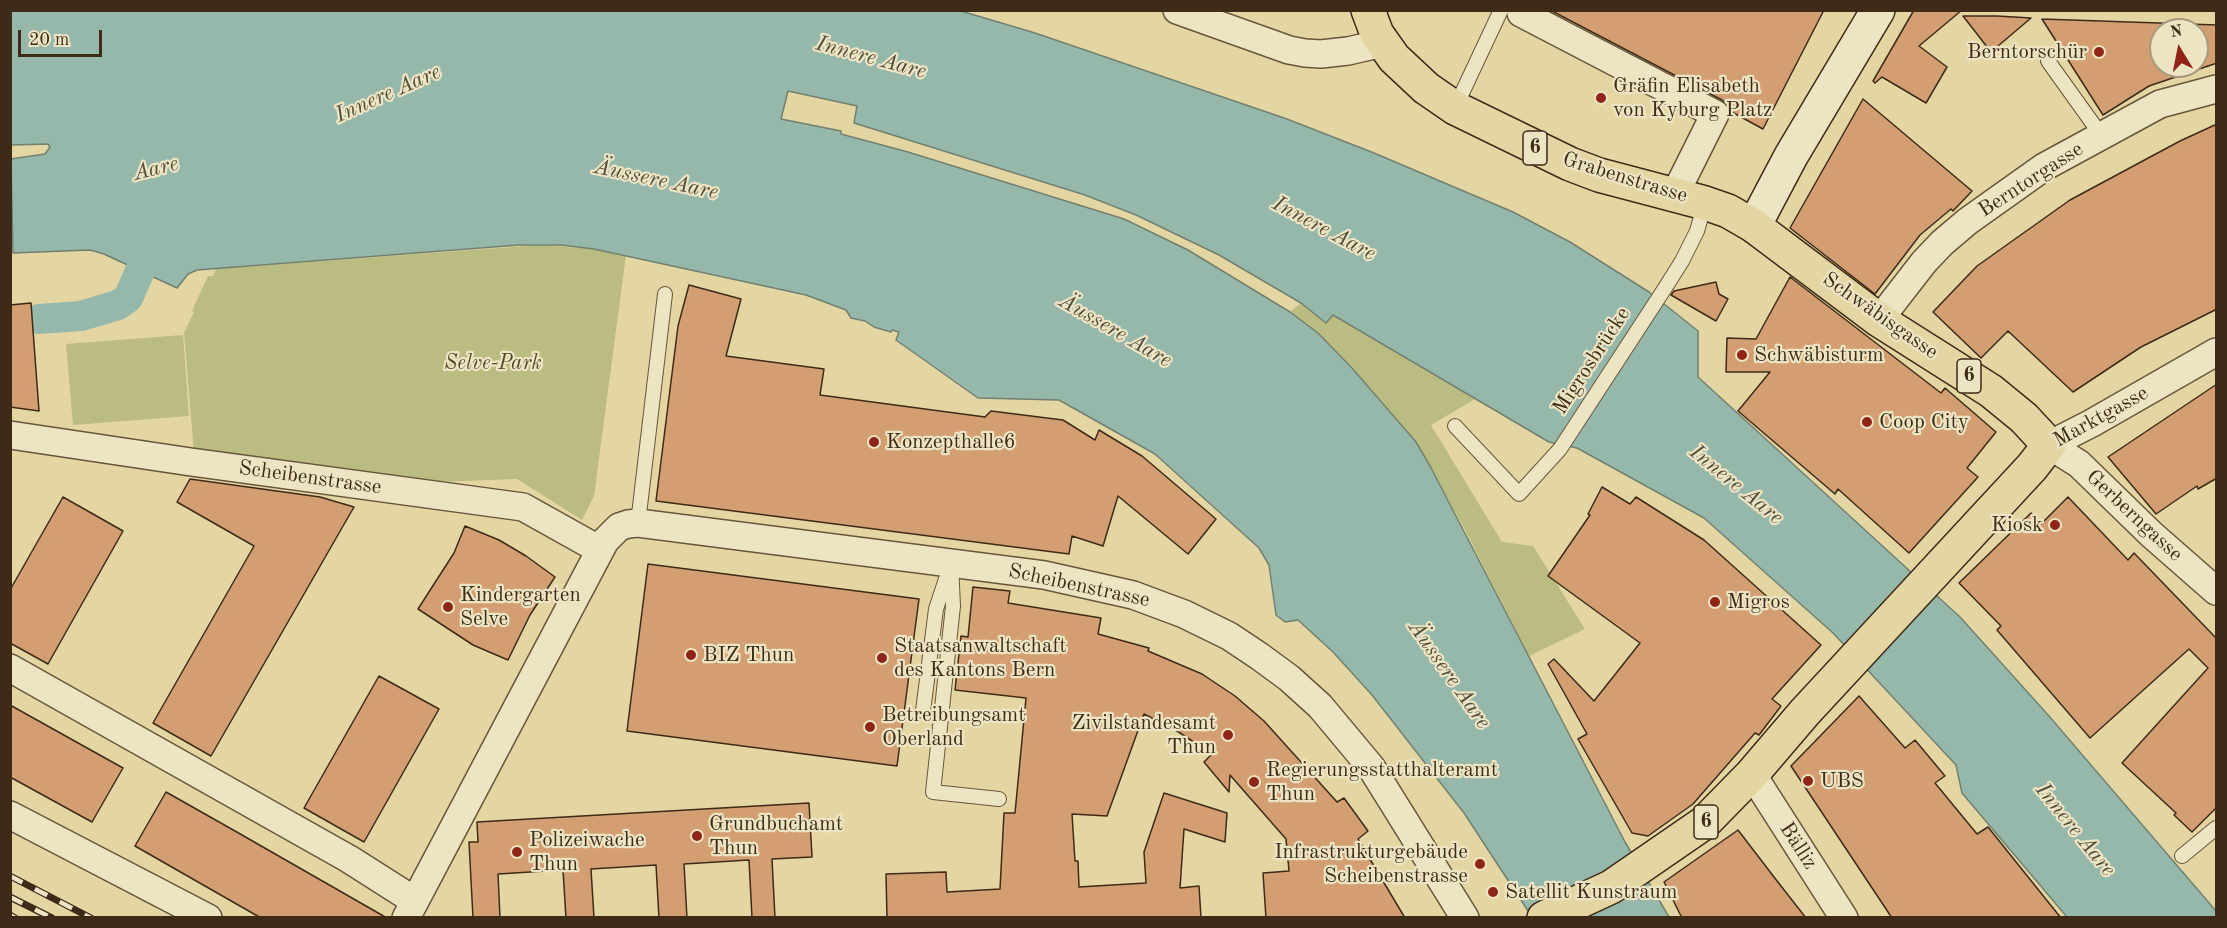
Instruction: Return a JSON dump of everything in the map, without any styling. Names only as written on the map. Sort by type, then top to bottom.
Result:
[{"type":"main road","name":"6","points":[[1368,10],[1383,43]]},
{"type":"main road","points":[[1717,209],[1780,134],[1856,10]]},
{"type":"main road","points":[[1717,209],[1791,156],[1878,10]]},
{"type":"main road","name":"Grabenstrasse","points":[[1383,43],[1394,58],[1417,80],[1455,108],[1570,164],[1599,175],[1717,209]]},
{"type":"main road","name":"Schwäbisgasse","points":[[1717,209],[1879,320],[1991,392],[2024,418],[2049,445]]},
{"type":"main road","name":"Marktgasse","points":[[1752,774],[1805,712],[2032,467],[2049,445]]},
{"type":"main road","name":"6","points":[[1544,918],[1611,887],[1696,830],[1752,774]]},
{"type":"main road","name":"6","points":[[1585,918],[1611,887]]},
{"type":"street","points":[[1177,10],[1297,52],[1321,54],[1367,48],[1383,43]]},
{"type":"street","points":[[1511,12],[1715,114],[1717,209]]},
{"type":"street","name":"Berntorgasse","points":[[1879,320],[1924,261],[1968,221],[2044,167],[2160,104],[2217,89]]},
{"type":"street","name":"Marktgasse","points":[[2049,445],[2217,351]]},
{"type":"street","name":"Scheibenstrasse","points":[[10,435],[523,507],[600,550]]},
{"type":"street","name":"Gerberngasse","points":[[2049,445],[2079,464],[2151,534],[2199,572]]},
{"type":"street","name":"Scheibenstrasse","points":[[10,668],[349,859],[411,909],[600,550],[611,533],[619,527],[638,523],[1044,575],[1133,595],[1184,614],[1229,636],[1289,678],[1320,706],[1348,738],[1391,798],[1465,918]]},
{"type":"street","name":"Bälliz","points":[[1752,774],[1844,918]]},
{"type":"street","points":[[10,815],[208,918]]},
{"type":"lane","points":[[1455,108],[1511,12]]},
{"type":"lane","points":[[2048,61],[2101,135]]},
{"type":"lane","name":"Migrosbrücke","points":[[1455,426],[1519,494],[1560,449],[1682,261],[1697,231],[1717,209]]},
{"type":"lane","points":[[638,523],[665,294]]},
{"type":"lane","points":[[923,711],[936,609],[951,562]]},
{"type":"lane","points":[[951,562],[953,606],[933,792],[999,798]]},
{"type":"lane","points":[[2182,856],[2217,828]]},
{"type":"green space","name":"Selve-Park","points":[[540,245],[594,249],[626,255],[594,496],[582,520],[517,479],[406,483],[194,453],[184,333],[208,276],[213,276],[216,269]]},
{"type":"green space","points":[[1301,303],[1326,323],[1332,315],[1475,399],[1431,425],[1502,542],[1533,546],[1585,629],[1529,656],[1464,528],[1416,442],[1352,367],[1318,333],[1290,312]]},
{"type":"green space","points":[[183,335],[189,416],[73,425],[66,344]]},
{"type":"water","points":[[11,10],[961,11],[1035,33],[1287,119],[1374,153],[1513,212],[1570,242],[1649,292],[1698,331],[1698,377],[1960,617],[2049,716],[2216,911],[2216,917],[2067,917],[1962,793],[1956,765],[1833,633],[1704,518],[1577,448],[1549,442],[1333,315],[1326,323],[1301,303],[1219,255],[1136,215],[1085,195],[854,123],[857,106],[788,91],[781,119],[841,131],[841,134],[908,152],[1124,219],[1188,250],[1290,312],[1318,333],[1352,368],[1416,442],[1430,466],[1625,842],[1669,917],[1532,917],[1464,813],[1372,695],[1333,652],[1298,620],[1285,622],[1276,615],[1269,565],[1259,548],[1155,454],[1059,400],[978,398],[896,340],[899,332],[892,330],[891,332],[851,318],[846,310],[806,295],[594,249],[561,245],[519,245],[197,270],[188,274],[177,288],[104,254],[90,250],[13,253],[11,159],[45,154],[50,147],[48,144],[11,145]]},
{"type":"building","points":[[1550,10],[1824,10],[1763,129],[1730,111],[1728,105],[1722,100]]},
{"type":"building","points":[[1914,10],[1962,10],[1919,46],[1947,67],[1926,103],[1882,77],[1875,83],[1873,81]]},
{"type":"building","points":[[1963,16],[1997,16],[2031,18],[1991,52]]},
{"type":"building","name":"Berntorschür","points":[[2042,19],[2149,23],[2149,78],[2173,78],[2149,86],[2103,115]]},
{"type":"building","name":"Berntorschür","points":[[2209,25],[2217,25],[2217,63],[2209,66]]},
{"type":"building","points":[[1863,99],[1972,191],[1953,211],[1951,209],[1920,235],[1875,294],[1790,228]]},
{"type":"building","points":[[2217,124],[2217,309],[2141,347],[2073,392],[2008,331],[1981,358],[1933,312],[1977,266],[2070,200],[2180,141]]},
{"type":"building","name":"Coop City","points":[[1790,277],[1941,393],[1945,388],[1996,432],[1967,468],[1978,477],[1909,553],[1838,489],[1835,494],[1738,411],[1770,372],[1726,372],[1727,338],[1756,339]]},
{"type":"building","points":[[1716,282],[1719,294],[1728,299],[1716,321],[1671,295],[1674,291]]},
{"type":"building","name":"Konzepthalle6","points":[[689,285],[741,299],[726,356],[824,369],[820,395],[985,417],[991,411],[1063,420],[1095,440],[1099,430],[1142,456],[1216,519],[1188,554],[1118,496],[1103,546],[1072,536],[1069,554],[656,501],[678,326]]},
{"type":"building","points":[[31,303],[39,411],[10,407],[10,305]]},
{"type":"building","points":[[2217,384],[2217,478],[2198,489],[2197,486],[2156,514],[2108,457]]},
{"type":"building","points":[[190,479],[320,497],[354,507],[211,756],[153,723],[254,546],[177,502]]},
{"type":"building","points":[[1602,487],[1630,504],[1636,497],[1704,540],[1821,645],[1772,699],[1781,706],[1759,735],[1755,733],[1693,804],[1648,836],[1632,833],[1578,739],[1587,734],[1548,664],[1554,659],[1594,701],[1640,643],[1548,576],[1590,515],[1588,514]]},
{"type":"building","points":[[63,497],[123,531],[48,664],[10,643],[10,590]]},
{"type":"building","points":[[2068,497],[2128,560],[2134,553],[2217,639],[2217,807],[2192,832],[2174,815],[2176,813],[2122,763],[2208,668],[2189,649],[2090,738],[1997,630],[2001,626],[1959,583],[2031,513],[2041,524]]},
{"type":"building","points":[[465,526],[499,540],[555,577],[530,615],[508,660],[473,645],[418,609],[454,553]]},
{"type":"building","points":[[648,564],[919,599],[897,766],[627,731]]},
{"type":"building","points":[[973,587],[1010,591],[1008,603],[1101,618],[1098,634],[1149,648],[1148,651],[1202,674],[1235,696],[1264,721],[1337,802],[1344,798],[1368,831],[1358,839],[1405,918],[1266,918],[1263,873],[1289,871],[1286,839],[1230,775],[1229,792],[1204,762],[1212,754],[1177,731],[1144,714],[1107,816],[1072,814],[1079,887],[1146,883],[1144,852],[1164,793],[1227,813],[1225,842],[1184,829],[1180,888],[1199,886],[1201,918],[887,918],[886,874],[946,872],[947,892],[1000,889],[1004,813],[1015,813],[1026,698],[955,690],[961,636],[968,637]]},
{"type":"building","points":[[379,676],[439,709],[364,842],[304,808]]},
{"type":"building","points":[[1859,696],[1905,748],[1915,740],[1945,776],[1935,783],[1977,834],[1988,827],[2061,918],[1892,918],[1791,766]]},
{"type":"building","points":[[10,705],[123,768],[92,822],[10,777]]},
{"type":"building","points":[[166,792],[387,918],[261,918],[135,846]]},
{"type":"building","points":[[809,803],[812,857],[772,859],[775,918],[752,918],[749,860],[684,864],[687,918],[659,918],[656,865],[591,869],[594,918],[566,918],[563,870],[498,874],[500,918],[473,918],[469,842],[478,842],[477,822]]},
{"type":"building","points":[[1738,830],[1806,918],[1682,918],[1664,882]]},
{"type":"waterway","points":[[39,319],[81,316],[118,305],[128,298],[140,271]]},
{"type":"railway","points":[[10,876],[91,918]]},
{"type":"railway","points":[[10,897],[52,918]]},
{"type":"railway","points":[[10,915],[15,918]]},
{"type":"place","name":"Berntorschür","points":[[2099,52]]},
{"type":"place","name":"Gräfin Elisabeth von Kyburg Platz","points":[[1601,98]]},
{"type":"place","name":"Schwäbisturm","points":[[1742,355]]},
{"type":"place","name":"Coop City","points":[[1867,422]]},
{"type":"place","name":"Konzepthalle6","points":[[874,442]]},
{"type":"place","name":"Kiosk","points":[[2055,525]]},
{"type":"place","name":"Migros","points":[[1715,602]]},
{"type":"place","name":"Kindergarten Selve","points":[[448,607]]},
{"type":"place","name":"BIZ Thun","points":[[691,655]]},
{"type":"place","name":"Staatsanwaltschaft des Kantons Bern","points":[[882,658]]},
{"type":"place","name":"Betreibungsamt Oberland","points":[[870,727]]},
{"type":"place","name":"Zivilstandesamt Thun","points":[[1228,735]]},
{"type":"place","name":"UBS","points":[[1808,781]]},
{"type":"place","name":"Regierungsstatthalteramt Thun","points":[[1254,782]]},
{"type":"place","name":"Grundbuchamt Thun","points":[[697,836]]},
{"type":"place","name":"Polizeiwache Thun","points":[[517,852]]},
{"type":"place","name":"Infrastrukturgebäude Scheibenstrasse","points":[[1480,864]]},
{"type":"place","name":"Satellit Kunstraum","points":[[1493,892]]},
{"type":"water label","name":"Innere Aare","points":[[871,58]]},
{"type":"water label","name":"Innere Aare","points":[[388,94]]},
{"type":"water label","name":"Aare","points":[[156,169]]},
{"type":"water label","name":"Äussere Aare","points":[[656,180]]},
{"type":"water label","name":"Innere Aare","points":[[1324,229]]},
{"type":"water label","name":"Äussere Aare","points":[[1115,331]]},
{"type":"water label","name":"Innere Aare","points":[[1736,485]]},
{"type":"water label","name":"Äussere Aare","points":[[1449,675]]},
{"type":"water label","name":"Innere Aare","points":[[2075,830]]}]
